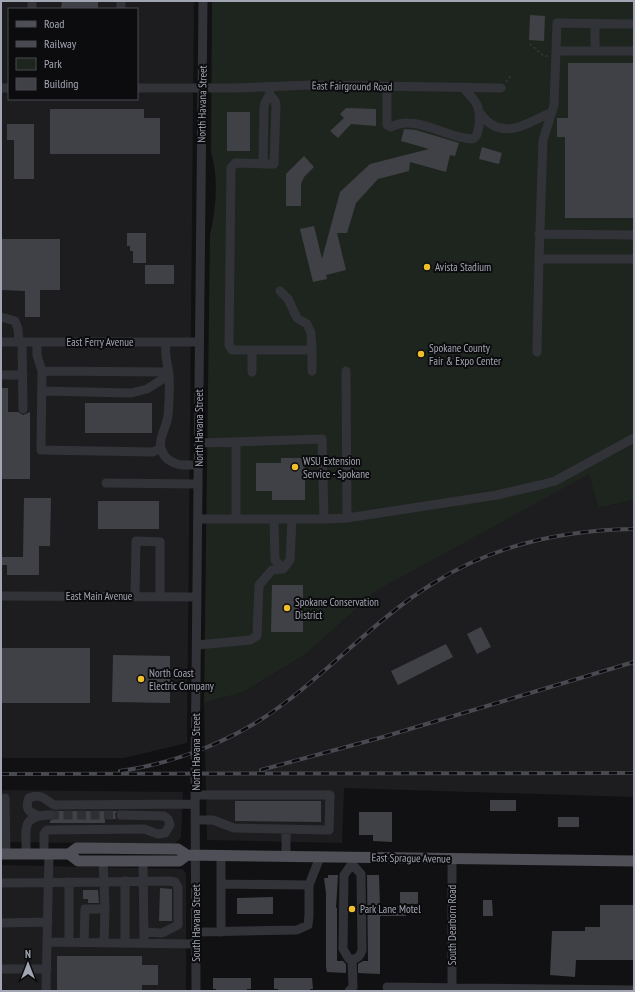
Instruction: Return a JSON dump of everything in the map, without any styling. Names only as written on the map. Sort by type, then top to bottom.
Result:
[{"type":"main road","name":"East Sprague Avenue","points":[[3,854],[69,854],[77,848],[178,849],[192,855],[320,857],[352,861],[452,859],[634,861]]},
{"type":"main road","name":"East Sprague Avenue","points":[[69,854],[78,861],[103,862],[179,861],[192,855]]},
{"type":"street","name":"North Havana Street","points":[[192,855],[196,820],[196,645],[203,1]]},
{"type":"street","points":[[537,352],[539,234],[543,140],[552,112],[557,24],[634,24]]},
{"type":"street","points":[[595,24],[595,51]]},
{"type":"street","points":[[556,54],[595,51],[634,51]]},
{"type":"street","name":"East Fairground Road","points":[[138,88],[203,88],[270,91],[311,85],[501,88]]},
{"type":"street","points":[[387,87],[387,125],[391,127],[396,124],[409,122],[473,139],[478,132],[480,113]]},
{"type":"street","points":[[462,87],[475,100],[480,113],[487,122],[495,127],[524,127],[552,112]]},
{"type":"street","points":[[263,164],[264,102],[270,91]]},
{"type":"street","points":[[270,91],[276,102],[274,164],[235,164],[232,166],[231,171],[229,345],[232,350],[312,350]]},
{"type":"street","points":[[539,234],[634,235]]},
{"type":"street","points":[[539,259],[634,260]]},
{"type":"street","points":[[280,291],[288,300],[297,318],[307,324],[311,333],[312,371]]},
{"type":"street","points":[[1,317],[15,321],[18,329],[21,342],[23,409]]},
{"type":"street","name":"East Ferry Avenue","points":[[1,342],[199,342]]},
{"type":"street","points":[[37,342],[37,355],[42,370],[41,450],[153,452],[161,448]]},
{"type":"street","points":[[166,342],[164,355],[169,373],[168,411],[167,423],[160,441],[161,448],[164,454],[174,463],[198,465]]},
{"type":"street","points":[[252,350],[252,372]]},
{"type":"street","points":[[42,370],[169,373]]},
{"type":"street","points":[[346,371],[347,518]]},
{"type":"street","points":[[42,390],[131,393],[147,389],[169,373]]},
{"type":"street","points":[[1,375],[22,375]]},
{"type":"street","points":[[198,519],[347,518],[497,494],[555,481],[634,438]]},
{"type":"street","points":[[198,444],[322,439],[324,519]]},
{"type":"street","points":[[236,442],[236,519]]},
{"type":"street","points":[[106,483],[198,484]]},
{"type":"street","points":[[274,519],[275,560],[283,569]]},
{"type":"street","points":[[196,645],[254,639],[258,632],[259,585],[272,570],[283,569],[290,560],[292,519]]},
{"type":"street","points":[[135,596],[136,542],[160,542],[160,597]]},
{"type":"street","name":"East Main Avenue","points":[[1,596],[197,597]]},
{"type":"street","points":[[50,815],[37,815],[30,813],[27,803],[29,798],[42,796],[54,805],[330,795],[329,830],[234,828],[213,820],[196,820]]},
{"type":"street","points":[[3,854],[5,798]]},
{"type":"street","points":[[26,854],[27,824],[31,818],[37,815]]},
{"type":"street","points":[[46,991],[48,882],[44,834],[47,830],[52,829],[144,828],[158,834],[165,833],[170,825],[168,819],[164,816],[121,815]]},
{"type":"street","points":[[286,829],[286,856]]},
{"type":"street","name":"South Havana Street","points":[[192,855],[196,932],[196,991]]},
{"type":"street","points":[[221,856],[221,932]]},
{"type":"street","points":[[196,932],[297,930],[308,925],[309,885],[320,857]]},
{"type":"street","name":"South Dearborn Road","points":[[452,859],[452,989]]},
{"type":"street","points":[[352,861],[361,874],[362,950],[360,956],[352,959],[345,954],[343,949],[344,875],[352,861]]},
{"type":"street","points":[[103,862],[105,909],[104,942]]},
{"type":"street","points":[[143,862],[144,943]]},
{"type":"street","points":[[1,883],[125,881],[175,882],[178,887],[178,925],[162,933],[144,932]]},
{"type":"street","points":[[125,881],[125,943]]},
{"type":"street","points":[[69,882],[69,942]]},
{"type":"street","points":[[221,884],[309,885]]},
{"type":"street","points":[[84,942],[86,909],[105,909]]},
{"type":"street","points":[[1,923],[48,922]]},
{"type":"street","points":[[47,942],[196,944]]},
{"type":"street","points":[[352,959],[354,990]]},
{"type":"street","points":[[1,969],[47,969]]},
{"type":"street","points":[[387,987],[452,989],[634,990]]},
{"type":"path","points":[[530,44],[544,56],[556,54]]},
{"type":"shaded area","points":[[1,1],[194,1],[187,743],[124,758],[1,758]]},
{"type":"shaded area","points":[[589,473],[598,508],[634,500],[634,797],[344,788],[342,843],[207,840],[204,703],[244,692],[306,654],[376,591]]},
{"type":"shaded area","points":[[1,790],[183,792],[181,837],[174,844],[1,842]]},
{"type":"shaded area","points":[[1,865],[183,869],[186,874],[186,991],[1,991]]},
{"type":"green space","name":"Spokane County Fair & Expo Center","points":[[212,1],[634,1],[634,500],[598,508],[589,474],[376,591],[306,654],[244,692],[204,703],[210,235],[216,194],[214,162],[211,152]]},
{"type":"building","points":[[62,1],[98,1],[98,8],[61,8]]},
{"type":"building","points":[[530,15],[545,16],[544,41],[529,40]]},
{"type":"building","points":[[568,63],[634,63],[634,218],[565,218],[565,137],[557,137],[557,118],[568,118]]},
{"type":"building","points":[[346,108],[376,109],[376,126],[351,124],[338,138],[330,131],[344,118],[340,114]]},
{"type":"building","points":[[50,109],[144,109],[144,118],[160,118],[160,154],[50,154]]},
{"type":"building","points":[[227,112],[250,112],[250,151],[227,151]]},
{"type":"building","points":[[7,124],[34,124],[34,179],[14,179],[14,140],[7,140]]},
{"type":"building","points":[[404,129],[416,130],[459,143],[455,156],[450,155],[446,172],[410,162],[409,171],[378,179],[356,203],[347,233],[337,233],[346,270],[326,275],[327,279],[313,282],[300,229],[314,226],[322,259],[340,192],[370,164],[429,149],[401,141]]},
{"type":"building","points":[[482,147],[502,153],[499,164],[479,159]]},
{"type":"building","points":[[304,156],[314,167],[304,177],[301,184],[301,206],[286,206],[286,174]]},
{"type":"building","points":[[127,233],[146,233],[146,263],[133,263],[133,251],[130,251],[130,246],[127,246]]},
{"type":"building","points":[[1,239],[60,239],[60,290],[40,290],[40,317],[25,317],[25,291],[1,290]]},
{"type":"building","points":[[145,265],[174,265],[174,284],[145,284]]},
{"type":"building","points":[[1,388],[8,388],[8,412],[18,412],[23,415],[30,412],[30,479],[1,479]]},
{"type":"building","points":[[85,403],[152,403],[152,433],[85,433]]},
{"type":"building","points":[[281,458],[305,458],[305,500],[272,500],[272,491],[256,491],[256,463],[281,463]]},
{"type":"building","points":[[24,498],[51,498],[50,546],[39,546],[39,575],[7,575],[7,565],[1,565],[1,557],[23,557]]},
{"type":"building","points":[[98,501],[159,501],[159,529],[98,529]]},
{"type":"building","name":"Spokane Conservation District","points":[[272,585],[303,585],[303,632],[271,632]]},
{"type":"building","points":[[481,627],[491,647],[477,654],[467,634]]},
{"type":"building","points":[[446,644],[453,657],[398,685],[391,671]]},
{"type":"building","points":[[1,648],[90,648],[90,703],[1,703]]},
{"type":"building","name":"North Coast Electric Company","points":[[113,655],[170,656],[170,703],[112,702]]},
{"type":"building","points":[[490,800],[516,800],[516,811],[490,811]]},
{"type":"building","points":[[235,801],[321,801],[321,822],[235,821]]},
{"type":"building","points":[[54,811],[117,811],[115,814],[116,819],[105,819],[105,823],[50,823],[50,821],[56,817]]},
{"type":"building","points":[[359,812],[392,812],[392,842],[373,841],[373,835],[359,835]]},
{"type":"building","points":[[558,817],[579,817],[579,827],[558,827]]},
{"type":"building","points":[[328,875],[338,875],[336,908],[337,961],[343,961],[346,964],[346,973],[327,972],[326,967],[326,893],[324,878],[328,878]]},
{"type":"building","points":[[367,875],[379,875],[380,906],[406,906],[406,916],[380,916],[380,974],[358,973],[358,964],[363,961],[368,961]]},
{"type":"building","points":[[160,888],[172,889],[172,921],[159,921]]},
{"type":"building","points":[[83,890],[98,890],[99,903],[88,903],[88,899],[83,899]]},
{"type":"building","points":[[400,892],[418,892],[418,904],[400,904]]},
{"type":"building","points":[[273,897],[273,914],[237,914],[237,898]]},
{"type":"building","points":[[483,900],[492,900],[493,916],[483,916]]},
{"type":"building","points":[[600,905],[634,905],[634,960],[576,960],[575,977],[550,975],[552,931],[585,931],[585,927],[600,927]]},
{"type":"building","points":[[57,956],[142,956],[142,965],[158,965],[158,985],[142,985],[142,991],[57,991]]},
{"type":"building","points":[[213,978],[251,978],[251,989],[247,989],[247,991],[216,991],[216,989],[213,989]]},
{"type":"building","points":[[274,978],[312,978],[313,989],[310,989],[310,991],[278,991],[278,989],[274,989]]},
{"type":"tunnel","points":[[50,815],[121,815]]},
{"type":"railway","points":[[120,771],[164,762],[186,755],[229,738],[249,727],[286,702],[394,611],[432,584],[455,570],[479,559],[529,542],[581,533],[634,529]]},
{"type":"railway","points":[[261,770],[383,737],[634,662]]},
{"type":"railway","points":[[1,774],[634,773]]},
{"type":"place","name":"Avista Stadium","points":[[427,267]]},
{"type":"place","name":"Spokane County Fair & Expo Center","points":[[421,354]]},
{"type":"place","name":"WSU Extension Service - Spokane","points":[[295,467]]},
{"type":"place","name":"Spokane Conservation District","points":[[287,608]]},
{"type":"place","name":"North Coast Electric Company","points":[[141,679]]},
{"type":"place","name":"Park Lane Motel","points":[[352,909]]}]
